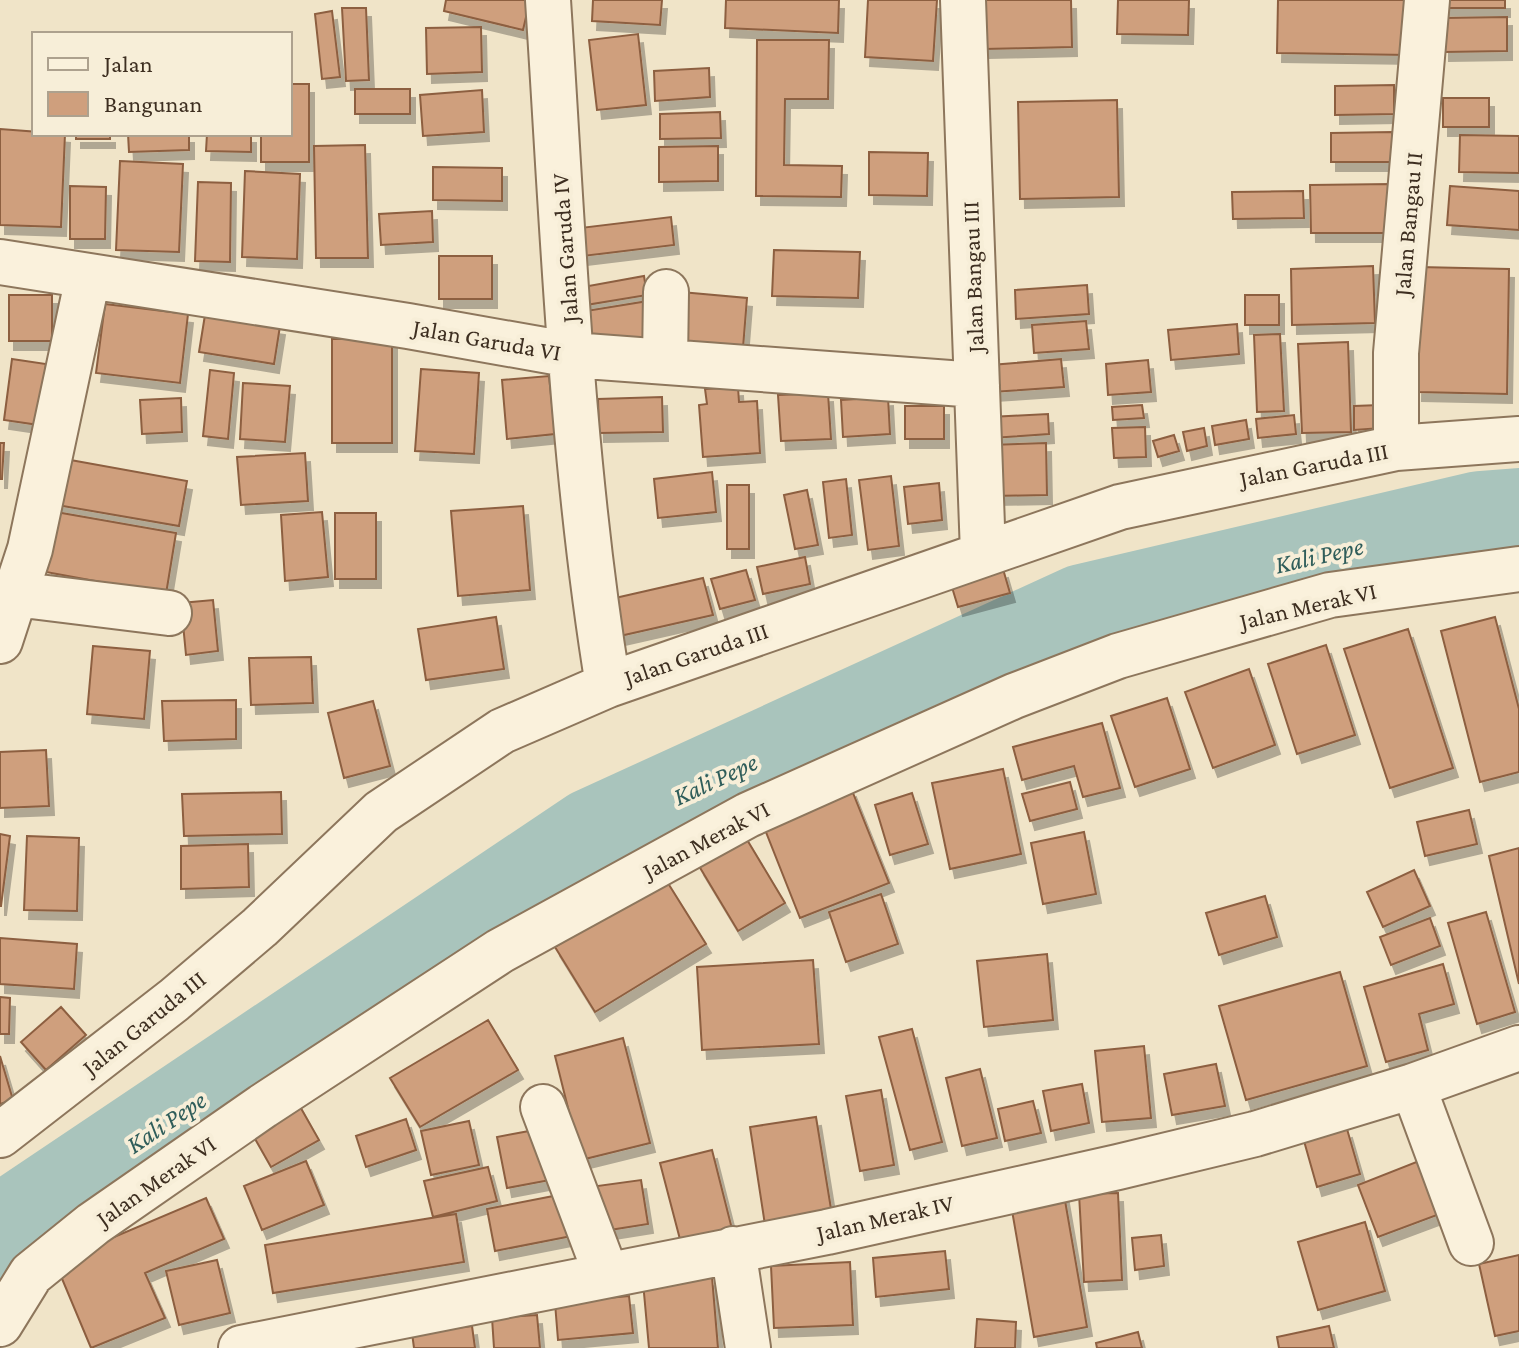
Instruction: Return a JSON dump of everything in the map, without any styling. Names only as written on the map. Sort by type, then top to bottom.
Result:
[{"type":"street","name":"Jalan Garuda IV","points":[[548,0],[575,439],[589,570],[608,685]]},
{"type":"street","name":"Jalan Bangau III","points":[[963,0],[983,554]]},
{"type":"street","name":"Jalan Bangau II","points":[[1396,448],[1396,353],[1427,0]]},
{"type":"street","name":"Jalan Garuda VI","points":[[0,262],[572,355],[977,385]]},
{"type":"street","points":[[0,641],[30,549],[88,277]]},
{"type":"street","points":[[665,362],[666,292]]},
{"type":"street","name":"Jalan Garuda III","points":[[0,1135],[174,1000],[260,927],[381,812],[502,731],[608,685],[1120,507],[1396,448],[1519,439]]},
{"type":"street","name":"Jalan Merak VI","points":[[0,1324],[31,1274],[93,1224],[263,1106],[500,951],[748,815],[999,702],[1118,656],[1330,595],[1519,569]]},
{"type":"street","points":[[15,594],[169,613]]},
{"type":"street","name":"Jalan Merak IV","points":[[241,1348],[827,1232],[1118,1167],[1255,1134],[1413,1086],[1519,1048]]},
{"type":"street","points":[[1413,1086],[1471,1243]]},
{"type":"street","points":[[543,1107],[606,1274]]},
{"type":"street","points":[[733,1249],[748,1348]]},
{"type":"building","points":[[446,0],[530,0],[523,30],[444,11]]},
{"type":"building","points":[[593,0],[662,0],[660,25],[592,21]]},
{"type":"building","points":[[726,0],[839,0],[838,33],[725,28]]},
{"type":"building","points":[[868,0],[937,0],[933,61],[865,57]]},
{"type":"building","points":[[982,0],[1071,0],[1072,47],[984,49]]},
{"type":"building","points":[[1118,0],[1189,0],[1188,35],[1117,34]]},
{"type":"building","points":[[1278,0],[1410,0],[1409,55],[1277,53]]},
{"type":"building","points":[[1442,0],[1505,0],[1505,8],[1442,8]]},
{"type":"building","points":[[342,8],[366,8],[369,80],[346,81]]},
{"type":"building","points":[[332,11],[340,77],[322,79],[315,14]]},
{"type":"building","points":[[1507,17],[1507,51],[1444,52],[1444,18]]},
{"type":"building","points":[[481,27],[482,72],[427,74],[426,28]]},
{"type":"building","points":[[638,34],[646,105],[597,110],[589,40]]},
{"type":"building","points":[[757,40],[829,40],[828,99],[785,99],[784,165],[842,166],[841,197],[756,196]]},
{"type":"building","points":[[709,68],[710,97],[655,101],[654,71]]},
{"type":"building","points":[[292,84],[309,84],[309,162],[261,162],[261,136],[292,136]]},
{"type":"building","points":[[1394,85],[1394,114],[1335,115],[1335,86]]},
{"type":"building","points":[[355,89],[410,89],[410,114],[355,114]]},
{"type":"building","points":[[482,90],[484,132],[423,136],[420,95]]},
{"type":"building","points":[[1443,98],[1489,98],[1489,127],[1443,127]]},
{"type":"building","points":[[1117,100],[1119,197],[1020,199],[1018,102]]},
{"type":"building","points":[[720,112],[721,138],[660,139],[660,114]]},
{"type":"building","points":[[0,129],[32,131],[32,136],[65,136],[61,227],[0,225]]},
{"type":"building","points":[[1392,132],[1392,162],[1331,162],[1331,133]]},
{"type":"building","points":[[1460,135],[1519,136],[1519,173],[1459,172]]},
{"type":"building","points":[[76,136],[110,136],[110,139],[76,139]]},
{"type":"building","points":[[128,136],[189,136],[189,150],[129,152]]},
{"type":"building","points":[[207,136],[251,136],[251,152],[206,151]]},
{"type":"building","points":[[365,145],[368,258],[316,258],[314,146]]},
{"type":"building","points":[[718,146],[718,181],[659,182],[659,147]]},
{"type":"building","points":[[869,152],[928,153],[927,196],[869,195]]},
{"type":"building","points":[[120,161],[183,164],[179,252],[116,250]]},
{"type":"building","points":[[433,167],[502,168],[502,201],[433,200]]},
{"type":"building","points":[[245,171],[300,174],[297,259],[242,257]]},
{"type":"building","points":[[198,182],[231,183],[230,262],[195,261]]},
{"type":"building","points":[[1391,184],[1391,233],[1311,233],[1310,185]]},
{"type":"building","points":[[70,186],[106,187],[105,239],[70,239]]},
{"type":"building","points":[[1450,186],[1519,191],[1519,230],[1447,225]]},
{"type":"building","points":[[1303,191],[1304,218],[1233,219],[1232,192]]},
{"type":"building","points":[[432,211],[433,242],[381,245],[379,214]]},
{"type":"building","points":[[671,217],[674,245],[583,256],[580,228]]},
{"type":"building","points":[[774,250],[860,252],[858,298],[772,296]]},
{"type":"building","points":[[439,256],[492,256],[492,299],[439,299]]},
{"type":"building","points":[[1373,266],[1375,323],[1292,325],[1291,269]]},
{"type":"building","points":[[1419,267],[1509,269],[1507,394],[1417,392]]},
{"type":"building","points":[[644,276],[647,295],[586,305],[583,287]]},
{"type":"building","points":[[1087,285],[1089,314],[1016,319],[1015,290]]},
{"type":"building","points":[[681,292],[747,298],[742,360],[675,355]]},
{"type":"building","points":[[9,295],[52,295],[52,341],[9,341]]},
{"type":"building","points":[[1245,295],[1279,295],[1279,325],[1245,325]]},
{"type":"building","points":[[648,301],[647,345],[586,342],[586,311]]},
{"type":"building","points":[[105,304],[188,314],[180,383],[96,373]]},
{"type":"building","points":[[205,315],[280,326],[274,364],[199,352]]},
{"type":"building","points":[[1086,321],[1089,349],[1034,353],[1032,325]]},
{"type":"building","points":[[1237,324],[1239,354],[1171,360],[1168,330]]},
{"type":"building","points":[[1280,334],[1284,411],[1257,412],[1254,335]]},
{"type":"building","points":[[332,339],[392,339],[392,443],[332,443]]},
{"type":"building","points":[[1348,342],[1351,432],[1302,433],[1298,344]]},
{"type":"building","points":[[12,359],[46,364],[39,425],[4,420]]},
{"type":"building","points":[[1061,359],[1064,387],[992,392],[991,365]]},
{"type":"building","points":[[1148,360],[1151,392],[1108,395],[1106,364]]},
{"type":"building","points":[[421,369],[479,373],[474,454],[415,451]]},
{"type":"building","points":[[210,370],[234,373],[228,439],[203,436]]},
{"type":"building","points":[[549,376],[555,434],[507,439],[502,380]]},
{"type":"building","points":[[243,383],[290,386],[285,442],[240,439]]},
{"type":"building","points":[[738,387],[739,402],[757,401],[760,453],[703,457],[699,405],[707,404],[705,389]]},
{"type":"building","points":[[828,393],[831,439],[781,441],[778,395]]},
{"type":"building","points":[[662,397],[663,432],[599,433],[598,399]]},
{"type":"building","points":[[888,397],[890,434],[843,437],[841,400]]},
{"type":"building","points":[[181,398],[182,432],[142,434],[140,400]]},
{"type":"building","points":[[1142,405],[1144,418],[1113,420],[1112,407]]},
{"type":"building","points":[[1380,405],[1382,428],[1354,430],[1354,406]]},
{"type":"building","points":[[905,406],[944,406],[944,439],[905,439]]},
{"type":"building","points":[[1048,414],[1049,434],[991,438],[990,417]]},
{"type":"building","points":[[1294,415],[1296,434],[1258,438],[1256,419]]},
{"type":"building","points":[[1246,420],[1249,439],[1215,445],[1212,426]]},
{"type":"building","points":[[1145,427],[1146,457],[1114,458],[1112,428]]},
{"type":"building","points":[[1204,428],[1207,446],[1187,451],[1183,432]]},
{"type":"building","points":[[1174,435],[1179,451],[1158,457],[1153,441]]},
{"type":"building","points":[[0,443],[4,443],[2,479],[0,479]]},
{"type":"building","points":[[1046,443],[1047,495],[990,496],[989,445]]},
{"type":"building","points":[[305,453],[308,501],[241,505],[237,457]]},
{"type":"building","points":[[65,459],[187,481],[179,526],[57,505]]},
{"type":"building","points":[[712,472],[716,512],[658,518],[654,479]]},
{"type":"building","points":[[891,476],[899,546],[868,550],[859,480]]},
{"type":"building","points":[[846,479],[852,535],[829,538],[823,482]]},
{"type":"building","points":[[939,483],[942,520],[908,524],[904,487]]},
{"type":"building","points":[[727,485],[749,485],[749,549],[727,549]]},
{"type":"building","points":[[807,490],[818,545],[795,549],[784,495]]},
{"type":"building","points":[[523,506],[530,590],[458,596],[451,511]]},
{"type":"building","points":[[56,512],[176,533],[166,594],[46,572]]},
{"type":"building","points":[[322,512],[328,577],[285,581],[281,515]]},
{"type":"building","points":[[335,513],[376,513],[376,579],[335,579]]},
{"type":"building","points":[[805,557],[810,584],[763,594],[757,567]]},
{"type":"building","points":[[1003,569],[1010,593],[958,607],[951,584]]},
{"type":"building","points":[[746,570],[755,600],[720,609],[711,579]]},
{"type":"building","points":[[703,578],[713,615],[611,638],[602,601]]},
{"type":"building","points":[[213,600],[218,651],[186,655],[181,603]]},
{"type":"building","points":[[496,617],[504,669],[426,680],[418,629]]},
{"type":"building","points":[[1495,617],[1519,709],[1519,772],[1480,782],[1441,631]]},
{"type":"building","points":[[1408,629],[1453,768],[1390,788],[1344,649]]},
{"type":"building","points":[[1326,645],[1355,735],[1297,754],[1268,664]]},
{"type":"building","points":[[93,646],[150,651],[144,719],[87,714]]},
{"type":"building","points":[[311,657],[313,703],[251,705],[249,658]]},
{"type":"building","points":[[1249,669],[1275,745],[1213,768],[1185,692]]},
{"type":"building","points":[[1167,698],[1190,769],[1135,787],[1111,716]]},
{"type":"building","points":[[236,700],[236,739],[164,741],[162,701]]},
{"type":"building","points":[[373,701],[390,766],[344,778],[328,713]]},
{"type":"building","points":[[1102,723],[1120,788],[1083,797],[1074,766],[1022,780],[1013,747]]},
{"type":"building","points":[[46,750],[49,806],[0,808],[0,752]]},
{"type":"building","points":[[1003,769],[1021,854],[950,869],[932,783]]},
{"type":"building","points":[[1070,782],[1077,809],[1030,821],[1022,794]]},
{"type":"building","points":[[851,788],[889,883],[800,918],[762,822]]},
{"type":"building","points":[[281,792],[282,834],[184,836],[182,794]]},
{"type":"building","points":[[912,793],[928,844],[890,855],[875,805]]},
{"type":"building","points":[[1469,810],[1477,844],[1425,856],[1417,822]]},
{"type":"building","points":[[1084,832],[1096,894],[1043,904],[1031,843]]},
{"type":"building","points":[[0,834],[10,836],[1,906],[0,906]]},
{"type":"building","points":[[27,836],[79,838],[77,911],[24,910]]},
{"type":"building","points":[[746,838],[785,903],[738,931],[699,866]]},
{"type":"building","points":[[248,844],[249,887],[181,889],[181,846]]},
{"type":"building","points":[[1519,848],[1519,984],[1489,856]]},
{"type":"building","points":[[1414,870],[1430,906],[1383,927],[1367,892]]},
{"type":"building","points":[[666,880],[706,944],[595,1012],[555,947]]},
{"type":"building","points":[[881,894],[898,944],[846,962],[829,912]]},
{"type":"building","points":[[1265,896],[1277,937],[1219,955],[1206,913]]},
{"type":"building","points":[[1486,912],[1515,1012],[1477,1024],[1448,923]]},
{"type":"building","points":[[1430,918],[1440,946],[1391,965],[1380,937]]},
{"type":"building","points":[[0,938],[77,944],[74,989],[0,984]]},
{"type":"building","points":[[1047,954],[1053,1020],[984,1027],[977,961]]},
{"type":"building","points":[[813,960],[819,1044],[702,1050],[697,967]]},
{"type":"building","points":[[1443,964],[1454,1004],[1419,1014],[1428,1050],[1386,1062],[1364,987]]},
{"type":"building","points":[[1340,972],[1367,1066],[1246,1100],[1219,1006]]},
{"type":"building","points":[[0,997],[10,998],[9,1034],[0,1034]]},
{"type":"building","points":[[61,1007],[86,1035],[46,1070],[21,1042]]},
{"type":"building","points":[[488,1020],[518,1070],[420,1127],[390,1078]]},
{"type":"building","points":[[912,1029],[942,1142],[910,1150],[879,1037]]},
{"type":"building","points":[[623,1038],[650,1143],[581,1160],[555,1056]]},
{"type":"building","points":[[1144,1046],[1151,1118],[1102,1122],[1095,1051]]},
{"type":"building","points":[[0,1056],[13,1100],[0,1104]]},
{"type":"building","points":[[1216,1064],[1225,1106],[1172,1115],[1164,1074]]},
{"type":"building","points":[[980,1069],[997,1138],[962,1146],[946,1078]]},
{"type":"building","points":[[1082,1084],[1089,1123],[1051,1131],[1043,1091]]},
{"type":"building","points":[[881,1090],[894,1165],[860,1171],[846,1096]]},
{"type":"building","points":[[1033,1101],[1041,1133],[1005,1141],[998,1109]]},
{"type":"building","points":[[298,1103],[319,1140],[271,1167],[250,1130]]},
{"type":"building","points":[[816,1117],[832,1215],[765,1225],[750,1127]]},
{"type":"building","points":[[406,1119],[416,1150],[366,1167],[356,1136]]},
{"type":"building","points":[[469,1121],[479,1165],[431,1175],[421,1131]]},
{"type":"building","points":[[540,1129],[550,1180],[507,1188],[497,1137]]},
{"type":"building","points":[[1347,1129],[1360,1174],[1317,1187],[1304,1141]]},
{"type":"building","points":[[712,1150],[733,1233],[682,1247],[660,1163]]},
{"type":"building","points":[[1424,1159],[1445,1212],[1378,1237],[1358,1185]]},
{"type":"building","points":[[306,1161],[324,1205],[262,1230],[244,1186]]},
{"type":"building","points":[[488,1167],[497,1201],[433,1217],[424,1181]]},
{"type":"building","points":[[641,1180],[648,1224],[597,1232],[590,1187]]},
{"type":"building","points":[[1063,1189],[1087,1327],[1034,1337],[1010,1199]]},
{"type":"building","points":[[574,1192],[582,1234],[495,1251],[487,1209]]},
{"type":"building","points":[[1118,1193],[1122,1280],[1084,1282],[1079,1194]]},
{"type":"building","points":[[206,1198],[224,1239],[145,1273],[165,1318],[91,1348],[55,1262]]},
{"type":"building","points":[[456,1214],[464,1262],[273,1293],[265,1245]]},
{"type":"building","points":[[1365,1222],[1385,1291],[1318,1310],[1298,1242]]},
{"type":"building","points":[[1161,1235],[1164,1266],[1135,1270],[1132,1238]]},
{"type":"building","points":[[945,1251],[949,1289],[876,1297],[873,1258]]},
{"type":"building","points":[[1519,1255],[1519,1331],[1495,1336],[1479,1264]]},
{"type":"building","points":[[217,1260],[230,1313],[179,1325],[166,1271]]},
{"type":"building","points":[[850,1262],[853,1325],[774,1328],[771,1266]]},
{"type":"building","points":[[712,1277],[718,1348],[649,1348],[643,1282]]},
{"type":"building","points":[[629,1296],[633,1333],[558,1340],[555,1303]]},
{"type":"building","points":[[537,1315],[540,1348],[494,1348],[492,1318]]},
{"type":"building","points":[[977,1319],[1016,1322],[1015,1348],[975,1348]]},
{"type":"building","points":[[472,1326],[475,1348],[414,1348],[412,1333]]},
{"type":"building","points":[[1329,1326],[1334,1348],[1279,1348],[1277,1337]]},
{"type":"building","points":[[1138,1332],[1142,1348],[1097,1348],[1096,1343]]},
{"type":"waterway","name":"Kali Pepe","points":[[0,1239],[9,1227],[593,835],[1083,611],[1480,518],[1519,515]]}]
